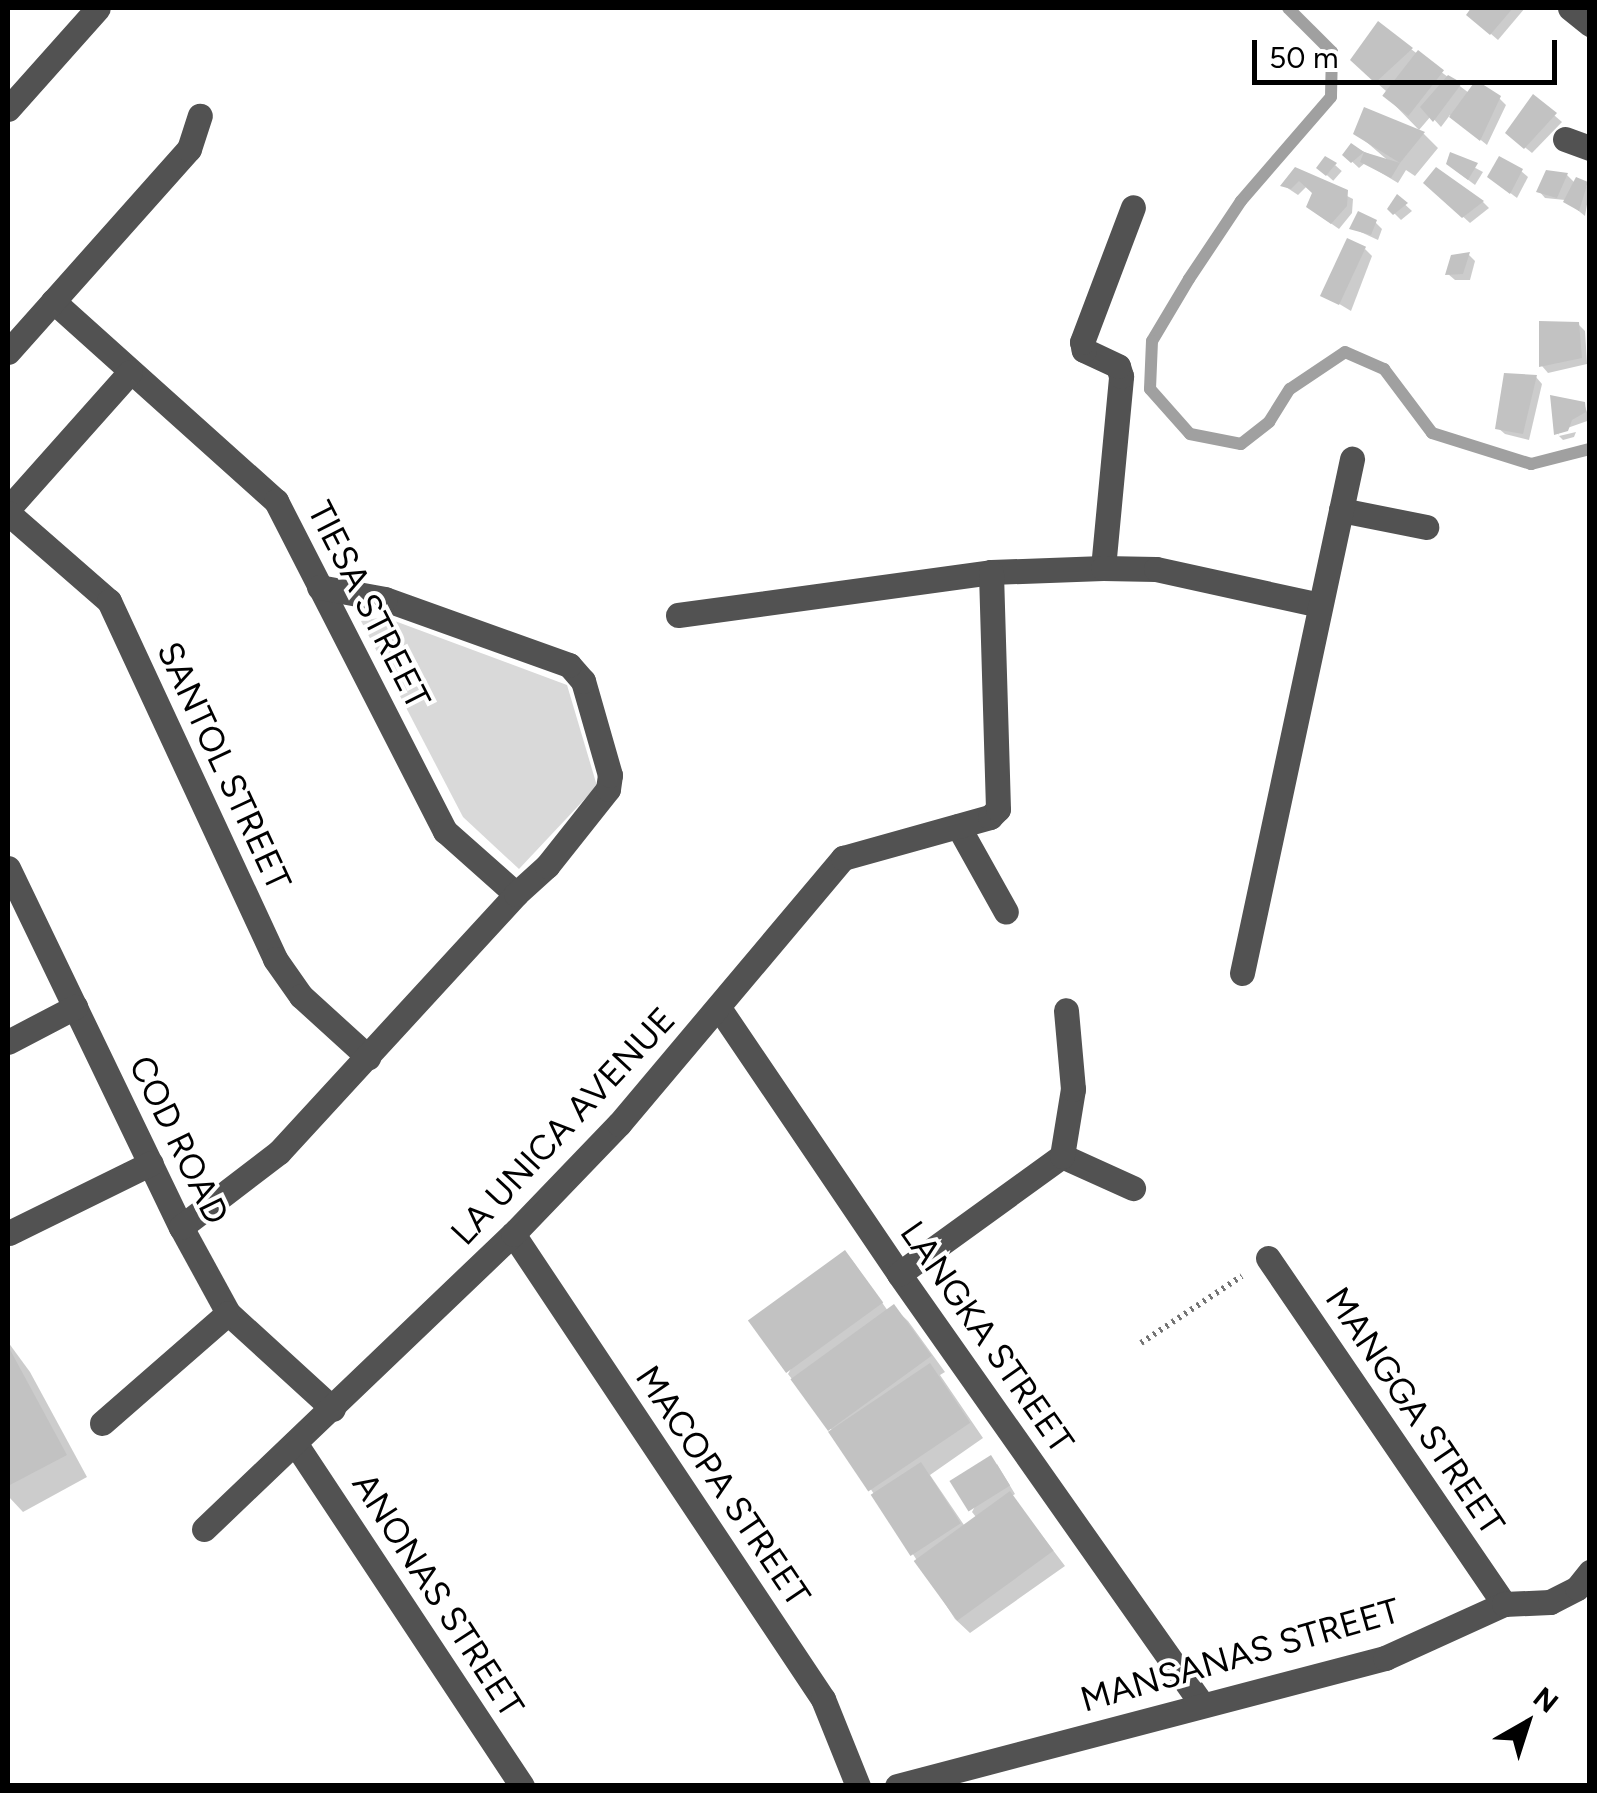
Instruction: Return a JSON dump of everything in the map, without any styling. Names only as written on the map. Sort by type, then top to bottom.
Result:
[{"type":"street","points":[[8,110],[98,8]]},
{"type":"street","points":[[1570,8],[1590,24]]},
{"type":"street","points":[[8,352],[189,150],[200,116]]},
{"type":"street","points":[[1565,138],[1590,148]]},
{"type":"street","points":[[1104,568],[1121,376],[1118,366],[1084,350],[1082,342],[1133,207]]},
{"type":"street","name":"TIESA STREET","points":[[53,301],[276,501],[446,832],[516,894]]},
{"type":"street","points":[[8,511],[130,372]]},
{"type":"street","points":[[1242,974],[1352,459]]},
{"type":"street","points":[[1340,510],[1426,527]]},
{"type":"street","name":"SANTOL STREET","points":[[8,511],[108,601],[275,959],[301,996],[368,1057]]},
{"type":"street","points":[[678,615],[991,572],[1104,568],[1156,569],[1320,605]]},
{"type":"street","name":"LA UNICA AVENUE","points":[[204,1529],[513,1234],[619,1124],[843,858],[990,816],[1001,799],[991,572]]},
{"type":"street","points":[[182,1227],[279,1152],[516,894],[547,866],[608,788],[610,775],[583,682],[569,665],[402,605],[320,587]]},
{"type":"street","points":[[958,826],[1006,912]]},
{"type":"street","name":"COD ROAD","points":[[8,868],[150,1163],[228,1313],[333,1409]]},
{"type":"street","points":[[8,1042],[75,1007]]},
{"type":"street","name":"LANGKA STREET","points":[[719,1008],[899,1274],[1201,1703]]},
{"type":"street","points":[[899,1274],[1062,1156],[1072,1089],[1066,1010]]},
{"type":"street","points":[[1062,1156],[1134,1188]]},
{"type":"street","points":[[9,1233],[150,1163]]},
{"type":"street","name":"MACOPA STREET","points":[[513,1234],[823,1699],[858,1786]]},
{"type":"street","name":"MANGGA STREET","points":[[1268,1258],[1504,1604]]},
{"type":"street","points":[[102,1424],[228,1313]]},
{"type":"street","name":"ANONAS STREET","points":[[296,1442],[522,1786]]},
{"type":"street","name":"MANSANAS STREET","points":[[898,1786],[1201,1703],[1385,1658],[1504,1604],[1550,1602],[1578,1588],[1590,1572]]},
{"type":"path","points":[[1141,1343],[1268,1258]]},
{"type":"shaded area","points":[[384,617],[567,685],[597,786],[519,869],[463,817],[361,621]]},
{"type":"building","points":[[1471,8],[1513,8],[1490,35],[1466,15]]},
{"type":"building","points":[[1378,21],[1413,48],[1375,83],[1350,60]]},
{"type":"building","points":[[1418,50],[1444,70],[1408,116],[1382,96]]},
{"type":"building","points":[[1448,75],[1462,83],[1433,122],[1420,107]]},
{"type":"building","points":[[1476,80],[1501,96],[1480,141],[1449,117]]},
{"type":"building","points":[[1533,94],[1557,113],[1524,149],[1505,133]]},
{"type":"building","points":[[1364,107],[1425,132],[1400,163],[1353,134]]},
{"type":"building","points":[[1351,143],[1364,152],[1351,163],[1342,155]]},
{"type":"building","points":[[1364,152],[1400,163],[1391,178],[1360,162]]},
{"type":"building","points":[[1450,152],[1478,163],[1468,180],[1446,164]]},
{"type":"building","points":[[1325,156],[1337,163],[1326,176],[1316,168]]},
{"type":"building","points":[[1499,156],[1523,169],[1510,194],[1487,177]]},
{"type":"building","points":[[1295,167],[1348,190],[1347,206],[1331,224],[1306,207],[1312,193],[1299,181],[1291,189],[1280,186]]},
{"type":"building","points":[[1436,167],[1484,201],[1462,218],[1423,183]]},
{"type":"building","points":[[1546,170],[1568,173],[1557,198],[1536,192]]},
{"type":"building","points":[[1576,177],[1588,182],[1579,211],[1563,202]]},
{"type":"building","points":[[1397,194],[1408,203],[1393,215],[1387,209]]},
{"type":"building","points":[[1358,211],[1377,220],[1371,235],[1349,229]]},
{"type":"building","points":[[1347,238],[1366,247],[1339,305],[1320,296]]},
{"type":"building","points":[[1470,252],[1463,274],[1445,275],[1451,255]]},
{"type":"building","points":[[1539,321],[1579,322],[1582,358],[1539,367]]},
{"type":"building","points":[[1504,373],[1537,375],[1523,434],[1495,429]]},
{"type":"building","points":[[1550,395],[1585,402],[1586,412],[1572,420],[1568,431],[1554,435]]},
{"type":"building","points":[[845,1250],[883,1303],[786,1373],[748,1321]]},
{"type":"building","points":[[894,1304],[932,1356],[828,1431],[790,1379]]},
{"type":"building","points":[[8,1346],[67,1455],[8,1486]]},
{"type":"building","points":[[930,1363],[970,1423],[868,1491],[828,1432]]},
{"type":"building","points":[[991,1455],[1010,1486],[969,1511],[949,1481]]},
{"type":"building","points":[[921,1462],[961,1523],[910,1556],[871,1495]]},
{"type":"building","points":[[1010,1491],[1053,1551],[957,1621],[914,1561]]},
{"type":"waterway","points":[[1288,8],[1332,52],[1331,97],[1241,201],[1189,279],[1152,341],[1150,389],[1190,434],[1241,444],[1269,422],[1290,389],[1345,352],[1384,369],[1432,433],[1531,464],[1590,449]]}]
